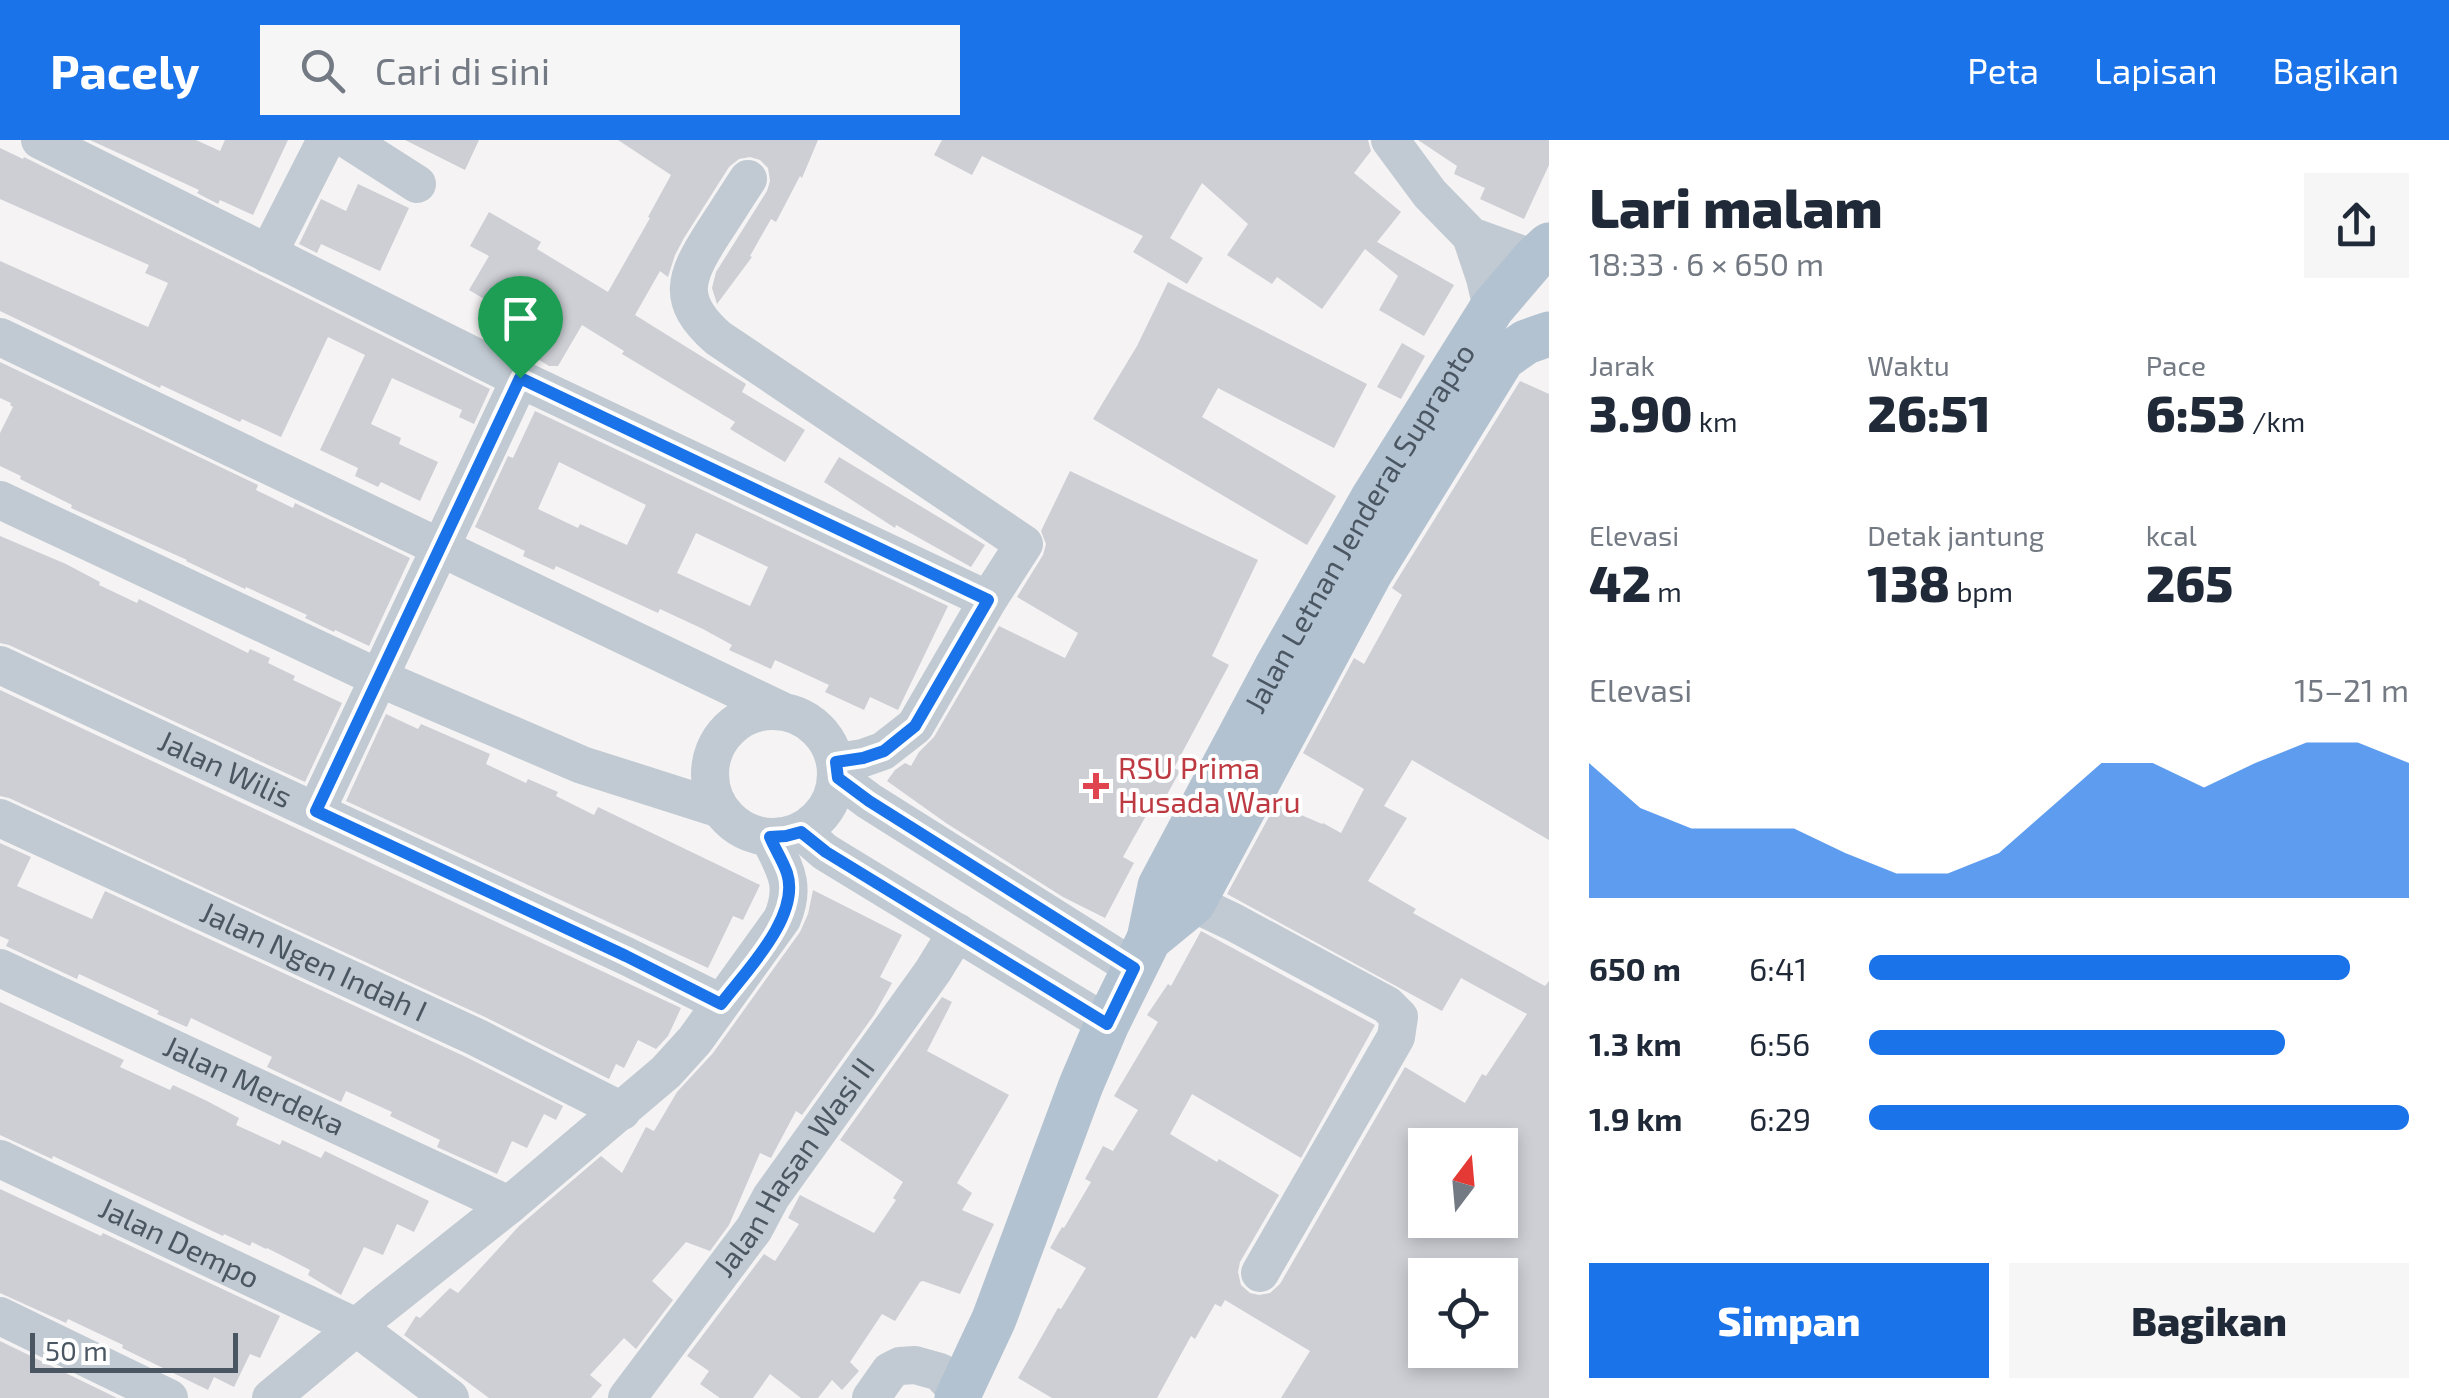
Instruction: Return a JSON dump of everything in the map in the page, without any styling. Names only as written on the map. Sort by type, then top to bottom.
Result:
[{"type":"main road","name":"Jalan Letnan Jenderal Suprapto","points":[[959,1396],[994,1319],[1107,1024],[1176,895],[1276,668],[1373,498],[1492,308],[1542,252]]},
{"type":"main road","points":[[1176,895],[1503,358],[1526,342],[1549,334]]},
{"type":"street","points":[[40,140],[520,378],[988,600]]},
{"type":"street","points":[[268,254],[326,140]]},
{"type":"street","points":[[348,140],[417,184]]},
{"type":"street","points":[[1390,140],[1430,194],[1471,236],[1492,308]]},
{"type":"street","points":[[748,179],[691,270],[688,295],[694,311],[718,338],[1024,544],[915,726],[884,751],[837,770]]},
{"type":"street","points":[[1471,236],[1542,252]]},
{"type":"street","points":[[0,337],[780,710],[800,716],[829,742],[837,770],[832,800],[819,818],[785,834]]},
{"type":"street","points":[[316,811],[520,378]]},
{"type":"street","points":[[0,500],[379,678],[582,766],[720,809]]},
{"type":"street","name":"Jalan Wilis","points":[[0,665],[609,948],[721,1004]]},
{"type":"street","points":[[780,710],[759,711],[740,719],[724,732],[714,750],[711,790],[733,824],[750,833],[785,834],[826,852],[1107,1024]]},
{"type":"street","points":[[837,770],[869,801],[1142,953]]},
{"type":"street","name":"Jalan Ngen Indah I","points":[[0,818],[476,1037],[622,1111]]},
{"type":"street","points":[[271,1398],[666,1072],[695,1040],[782,918],[789,902],[785,834]]},
{"type":"street","points":[[1176,895],[1387,1005],[1398,1017],[1396,1036],[1260,1273]]},
{"type":"street","name":"Jalan Hasan Wasi II","points":[[626,1398],[754,1229],[770,1197],[957,932]]},
{"type":"street","name":"Jalan Merdeka","points":[[0,968],[509,1205]]},
{"type":"street","name":"Jalan Dempo","points":[[0,1158],[356,1327],[450,1398]]},
{"type":"street","points":[[0,1316],[168,1398]]},
{"type":"street","points":[[870,1398],[890,1371],[914,1365],[940,1372],[959,1396]]},
{"type":"building","points":[[90,140],[196,140],[220,151],[225,140],[288,140],[253,215],[220,200],[218,204],[197,193],[199,190]]},
{"type":"building","points":[[405,140],[479,140],[465,170]]},
{"type":"building","points":[[618,140],[818,140],[802,178],[776,222],[771,219],[752,257],[717,304],[712,288],[716,272],[770,181],[768,168],[750,157],[729,167],[684,238],[668,277],[660,271],[635,315],[746,384],[742,392],[805,430],[785,462],[730,429],[735,422],[622,354],[624,351],[582,325],[558,366],[549,366],[518,347],[530,326],[469,290],[489,256],[470,246],[489,212],[541,242],[537,249],[608,292],[671,175]]},
{"type":"building","points":[[942,140],[1368,140],[1371,151],[1354,173],[1401,212],[1377,242],[1454,285],[1424,336],[1379,310],[1398,276],[1365,249],[1322,309],[1277,277],[1272,284],[1227,255],[1248,224],[1202,183],[1170,238],[1203,258],[1187,284],[1133,252],[1143,236],[982,156],[972,175],[934,155]]},
{"type":"building","points":[[1418,140],[1549,140],[1549,165],[1524,219],[1480,199],[1485,188],[1454,174],[1457,166]]},
{"type":"building","points":[[0,148],[490,389],[474,424],[459,417],[462,410],[392,378],[371,424],[401,438],[399,444],[438,462],[420,501],[381,482],[378,487],[355,476],[358,468],[320,450],[365,355],[328,337],[281,437],[161,385],[160,388],[0,311],[0,261],[148,327],[168,283],[145,273],[149,265],[0,199]]},
{"type":"building","points":[[358,184],[409,208],[380,271],[321,244],[317,253],[299,244],[321,199],[346,211]]},
{"type":"building","points":[[1168,282],[1367,384],[1334,448],[1218,388],[1202,417],[1336,496],[1307,545],[1093,419],[1137,346]]},
{"type":"building","points":[[1402,343],[1425,356],[1401,399],[1377,387]]},
{"type":"building","points":[[0,362],[258,485],[256,490],[293,508],[295,503],[410,558],[369,646],[71,508],[72,505],[0,466],[0,433],[13,407],[0,398]]},
{"type":"building","points":[[1520,381],[1549,394],[1549,840],[1412,760],[1384,806],[1407,818],[1368,881],[1416,909],[1413,913],[1545,986],[1549,981],[1549,1398],[1281,1398],[1310,1351],[1225,1300],[1221,1307],[1215,1304],[1195,1339],[1191,1336],[1157,1398],[1052,1398],[1018,1378],[1086,1268],[1050,1248],[1091,1182],[1085,1179],[1103,1146],[1113,1151],[1138,1110],[1114,1096],[1158,1022],[1147,1015],[1168,984],[1171,986],[1201,931],[1375,1025],[1301,1158],[1192,1094],[1170,1134],[1279,1195],[1240,1262],[1241,1285],[1250,1293],[1270,1293],[1280,1284],[1405,1067],[1465,1103],[1527,1014],[1461,978],[1442,1011],[1227,894],[1276,804],[1341,833],[1364,789],[1303,753],[1354,658],[1364,664],[1402,595],[1392,588]]},
{"type":"building","points":[[535,411],[948,606],[898,710],[870,697],[864,710],[825,692],[829,685],[775,660],[771,669],[729,650],[732,645],[703,629],[660,609],[658,613],[556,566],[554,570],[475,527],[508,456],[513,458]],"holes":[[[559,462],[646,505],[627,545],[538,509]],[[696,533],[768,567],[750,606],[677,573]]]},
{"type":"building","points":[[839,457],[985,545],[971,567],[896,525],[895,528],[824,482]]},
{"type":"building","points":[[1070,471],[1258,560],[1212,656],[1229,665],[1174,768],[1180,771],[1164,800],[1157,796],[1123,857],[1134,863],[1105,918],[1063,897],[887,781],[905,763],[911,766],[934,737],[999,626],[1065,658],[1078,633],[1017,597],[1043,555],[1046,544],[1041,531]]},
{"type":"building","points":[[0,536],[66,564],[137,603],[139,599],[248,653],[250,649],[270,658],[268,663],[295,676],[293,680],[342,703],[305,782],[0,643]]},
{"type":"building","points":[[0,690],[681,1008],[668,1036],[656,1049],[638,1040],[624,1068],[616,1064],[609,1079],[485,1017],[0,796]]},
{"type":"building","points":[[386,714],[418,729],[421,724],[490,754],[486,764],[526,783],[528,779],[558,792],[556,796],[594,815],[598,807],[760,885],[743,920],[733,916],[708,968],[346,801]]},
{"type":"building","points":[[0,843],[31,857],[17,886],[92,919],[105,891],[466,1057],[563,1106],[556,1120],[544,1114],[527,1148],[512,1141],[497,1174],[437,1147],[440,1140],[390,1116],[392,1112],[346,1091],[341,1102],[267,1067],[272,1057],[191,1018],[187,1027],[79,974],[77,979],[6,946],[9,940],[0,936]]},
{"type":"building","points":[[813,890],[902,935],[880,977],[892,983],[874,1015],[802,1115],[796,1111],[771,1158],[760,1153],[729,1225],[710,1251],[686,1242],[652,1281],[673,1300],[636,1349],[624,1338],[590,1375],[602,1385],[591,1398],[489,1398],[404,1335],[416,1316],[420,1318],[450,1288],[458,1293],[519,1226],[601,1156],[622,1173],[646,1127],[654,1131],[677,1092],[713,1053],[800,932]]},
{"type":"building","points":[[942,997],[952,1002],[927,1051],[1009,1095],[957,1183],[972,1193],[962,1210],[994,1224],[960,1294],[920,1282],[895,1321],[882,1314],[850,1362],[859,1371],[842,1390],[832,1380],[818,1398],[801,1398],[770,1374],[753,1398],[720,1398],[700,1384],[709,1371],[687,1356],[764,1254],[775,1261],[799,1224],[788,1218],[800,1195],[874,1233],[896,1200],[893,1198],[903,1182],[840,1140]]},
{"type":"building","points":[[0,1002],[124,1060],[120,1067],[170,1090],[173,1085],[207,1101],[239,1118],[236,1125],[321,1158],[325,1151],[429,1201],[414,1232],[397,1224],[383,1255],[364,1247],[341,1295],[308,1275],[310,1270],[267,1248],[223,1236],[0,1135]]},
{"type":"building","points":[[0,1189],[280,1316],[260,1358],[250,1354],[234,1387],[214,1377],[208,1390],[68,1319],[66,1323],[0,1293]]},
{"type":"building","points":[[0,1341],[117,1398],[0,1398]]},
{"type":"place","name":"RSU Prima Husada Waru","points":[[1096,786]]},
{"type":"route","points":[[520,378],[988,600],[915,726],[884,751],[836,762],[838,778],[1134,968],[1107,1024],[826,852],[801,832],[770,837],[788,876],[789,902],[766,944],[721,1004],[316,811],[520,378]]}]
